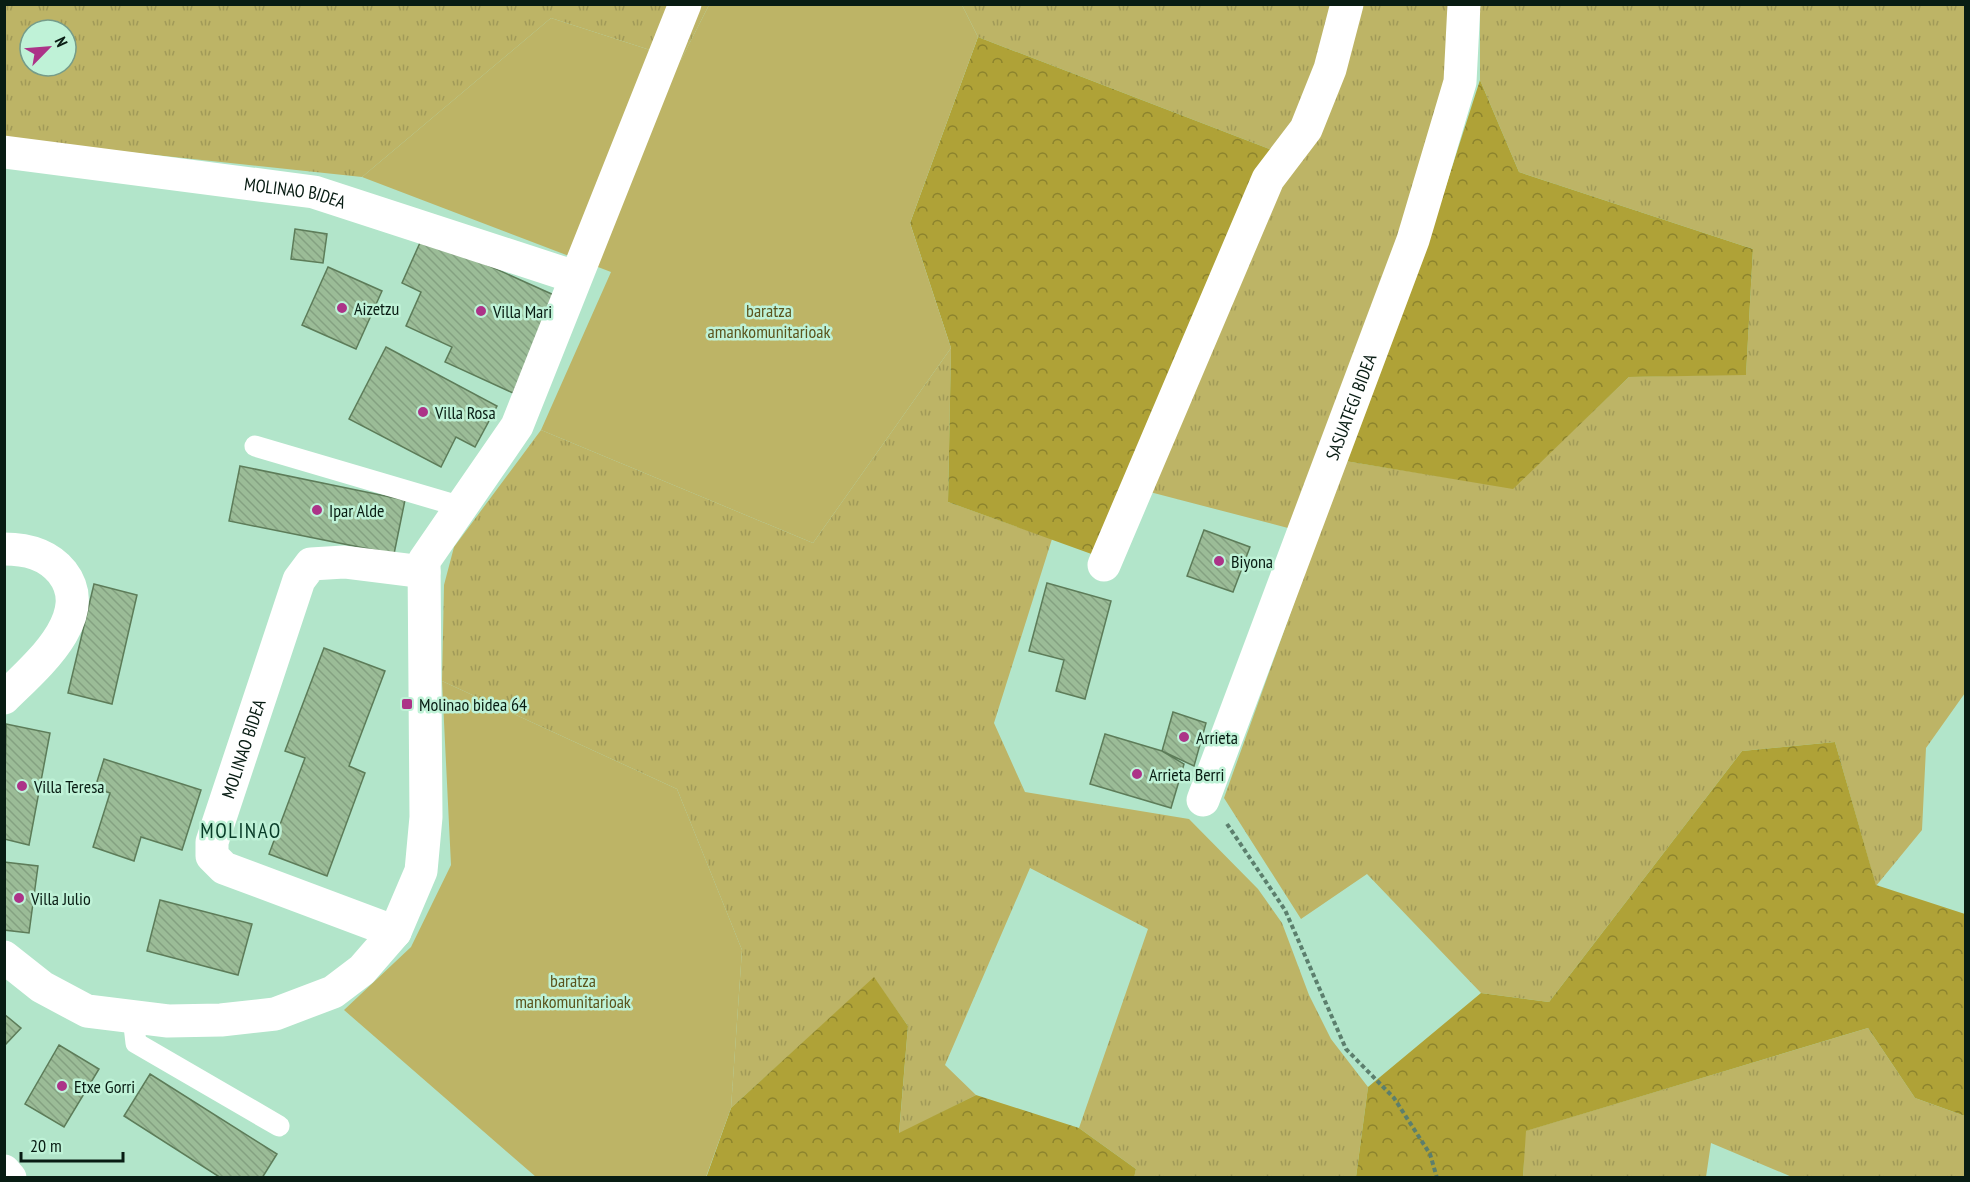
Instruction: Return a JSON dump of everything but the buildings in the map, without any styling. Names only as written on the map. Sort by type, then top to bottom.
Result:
[{"type":"street","points":[[4,957],[42,987],[87,1011],[168,1021],[221,1020],[275,1014],[333,992],[362,970],[395,932],[421,871],[426,817],[424,561],[517,426],[685,4]]},
{"type":"street","points":[[1104,565],[1268,179],[1306,129],[1330,69],[1347,4]]},
{"type":"street","name":"SASUATEGI BIDEA","points":[[1203,800],[1413,240],[1460,82],[1464,4]]},
{"type":"street","name":"MOLINAO BIDEA","points":[[4,152],[314,192],[575,277]]},
{"type":"street","points":[[4,549],[23,549],[54,564],[67,581],[72,603],[69,619],[48,654],[4,698]]},
{"type":"street","name":"MOLINAO BIDEA","points":[[395,932],[224,868],[212,856],[212,842],[299,580],[311,564],[344,562],[424,572]]},
{"type":"street","points":[[4,1171],[10,1178]]},
{"type":"lane","points":[[255,446],[462,507]]},
{"type":"lane","points":[[133,1017],[136,1043],[279,1126]]},
{"type":"path","points":[[1203,800],[1233,830],[1285,910],[1346,1049],[1394,1098],[1430,1154],[1437,1178]]},
{"type":"green space","points":[[5,5],[709,5],[681,60],[551,18],[362,177],[5,139]]},
{"type":"green space","name":"baratza amankomunitarioak","points":[[709,5],[962,5],[978,37],[910,223],[951,348],[813,543],[541,430],[611,272],[362,177],[551,18],[681,60]]},
{"type":"green space","points":[[962,5],[1452,5],[1453,68],[1384,288],[1288,528],[1146,491],[1290,157],[978,37]]},
{"type":"green space","points":[[1480,5],[1965,5],[1965,693],[1926,748],[1922,830],[1876,886],[1835,742],[1742,751],[1549,1002],[1481,993],[1367,874],[1301,919],[1224,798],[1345,461],[1513,488],[1629,377],[1746,374],[1753,249],[1519,172],[1480,80]]},
{"type":"green space","points":[[978,37],[1290,157],[1097,556],[948,502],[951,348],[910,223]]},
{"type":"green space","points":[[1480,80],[1519,172],[1753,249],[1746,375],[1629,377],[1513,489],[1345,461],[1427,245]]},
{"type":"green space","points":[[951,348],[948,502],[1052,539],[994,723],[1025,792],[1189,819],[1258,889],[1282,923],[1309,995],[1331,1039],[1368,1087],[1356,1177],[1134,1177],[1136,1169],[1079,1128],[1148,929],[1030,868],[945,1065],[976,1095],[899,1134],[908,1026],[874,978],[731,1108],[742,950],[677,789],[442,681],[444,585],[454,547],[541,430],[813,543]]},
{"type":"green space","name":"baratza mankomunitarioak","points":[[442,681],[677,789],[742,950],[731,1108],[706,1177],[536,1177],[344,1010],[411,947],[451,865]]},
{"type":"green space","points":[[1835,742],[1876,885],[1965,914],[1965,1116],[1915,1098],[1868,1028],[1526,1131],[1523,1177],[1356,1177],[1368,1087],[1481,993],[1549,1002],[1742,751]]},
{"type":"green space","points":[[874,977],[908,1026],[899,1133],[976,1095],[1079,1128],[1136,1169],[1134,1178],[706,1178],[731,1108]]},
{"type":"green space","points":[[1868,1028],[1915,1098],[1965,1116],[1965,1177],[1792,1177],[1711,1143],[1706,1177],[1523,1178],[1525,1131]]},
{"type":"place","name":"Aizetzu","points":[[342,308]]},
{"type":"place","name":"Villa Mari","points":[[481,311]]},
{"type":"place","name":"Villa Rosa","points":[[423,412]]},
{"type":"place","name":"Ipar Alde","points":[[317,510]]},
{"type":"place","name":"Biyona","points":[[1219,561]]},
{"type":"place","name":"Molinao bidea 64","points":[[407,704]]},
{"type":"place","name":"Arrieta","points":[[1184,737]]},
{"type":"place","name":"Arrieta Berri","points":[[1137,774]]},
{"type":"place","name":"Villa Teresa","points":[[22,786]]},
{"type":"place","name":"Villa Julio","points":[[19,898]]},
{"type":"place","name":"Etxe Gorri","points":[[62,1086]]},
{"type":"district","name":"MOLINAO","points":[[241,830]]}]
